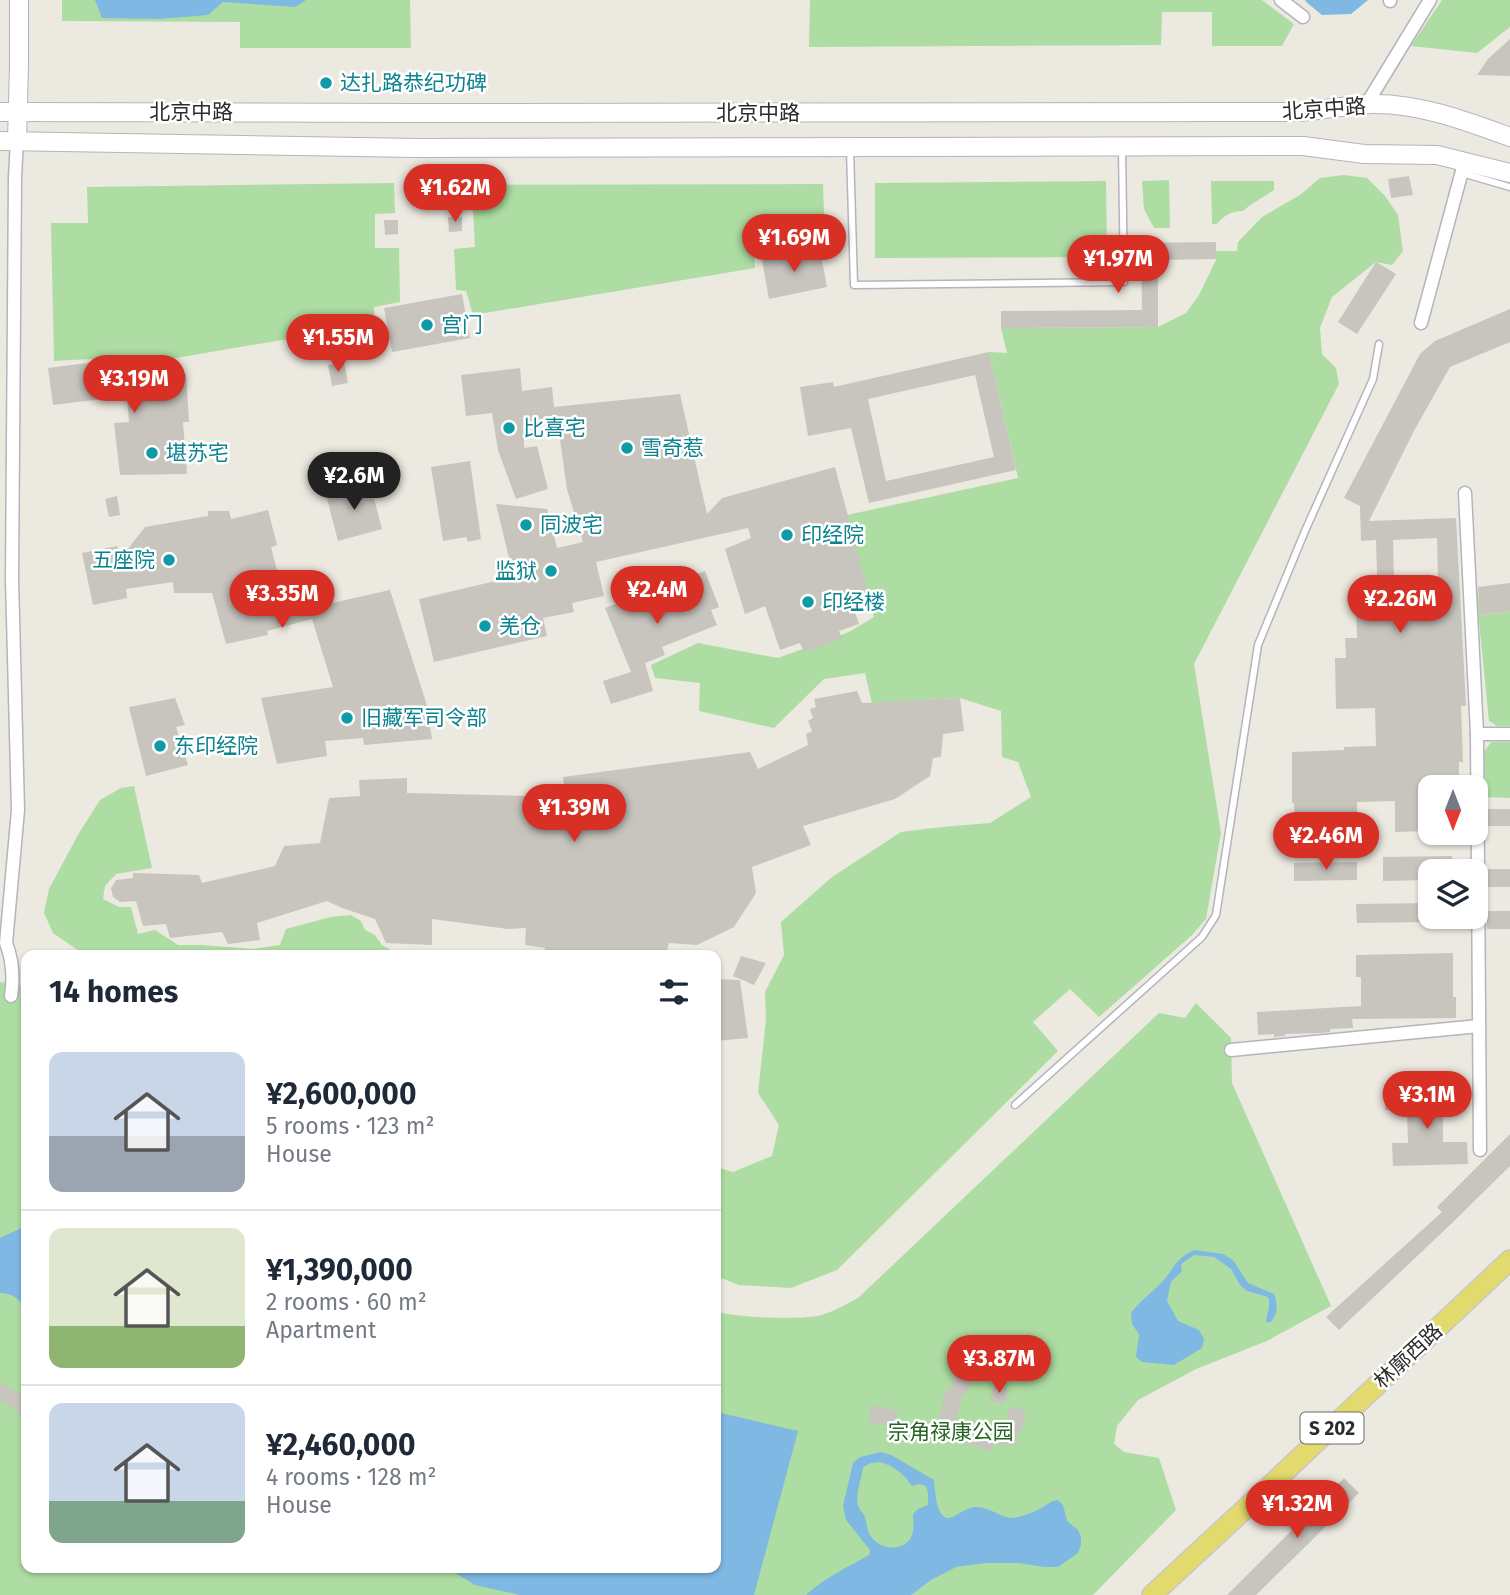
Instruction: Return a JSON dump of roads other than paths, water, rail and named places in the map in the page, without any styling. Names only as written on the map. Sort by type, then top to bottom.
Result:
[{"type":"main road","points":[[8,141],[19,0]]},
{"type":"main road","name":"北京中路","points":[[9,112],[1301,113],[1366,105],[1414,107],[1510,137]]},
{"type":"main road","points":[[1479,126],[1510,128]]},
{"type":"main road","name":"北京中路","points":[[8,141],[417,148],[1303,146],[1364,154],[1437,155],[1464,167],[1510,173]]},
{"type":"main road","name":"林廓西路","points":[[1152,1595],[1510,1260]]},
{"type":"street","points":[[1281,0],[1303,17]]},
{"type":"street","points":[[1366,105],[1430,0]]},
{"type":"street","points":[[8,141],[15,177],[12,579],[18,810],[6,943],[6,956],[13,979],[11,996]]},
{"type":"street","points":[[1421,323],[1464,167]]},
{"type":"street","points":[[1465,493],[1477,734],[1480,1150]]},
{"type":"street","points":[[1477,734],[1510,734]]},
{"type":"street","points":[[1231,1050],[1479,1026]]},
{"type":"lane","points":[[850,148],[854,285],[1124,282],[1122,146]]},
{"type":"lane","points":[[1464,167],[1510,187]]},
{"type":"lane","points":[[1015,1105],[1202,937],[1216,915],[1258,645],[1373,379],[1379,344]]},
{"type":"water","points":[[95,0],[306,0],[295,7],[223,2],[208,15],[159,19],[102,18]]},
{"type":"water","points":[[1306,0],[1368,0],[1351,14],[1322,15]]},
{"type":"water","points":[[21,1228],[21,1303],[11,1295],[0,1293],[0,1238]]},
{"type":"water","points":[[1195,1250],[1223,1254],[1233,1260],[1248,1283],[1274,1294],[1277,1305],[1275,1315],[1271,1322],[1266,1322],[1268,1297],[1247,1291],[1240,1285],[1231,1269],[1214,1257],[1194,1255],[1181,1264],[1182,1271],[1171,1282],[1167,1301],[1178,1321],[1199,1330],[1204,1339],[1202,1348],[1174,1365],[1142,1362],[1136,1357],[1139,1334],[1132,1324],[1131,1313],[1179,1261]]},
{"type":"water","points":[[721,1413],[798,1431],[754,1595],[520,1595],[475,1585],[456,1573],[721,1573]]},
{"type":"water","points":[[881,1452],[891,1455],[934,1480],[939,1509],[941,1514],[949,1518],[974,1507],[1015,1518],[1058,1500],[1063,1505],[1067,1521],[1078,1530],[1081,1537],[1078,1553],[1058,1567],[985,1563],[956,1567],[931,1580],[911,1595],[806,1595],[869,1555],[870,1550],[846,1520],[843,1506],[853,1463],[860,1457]],"holes":[[[879,1462],[898,1471],[912,1486],[926,1486],[928,1493],[928,1505],[913,1514],[911,1537],[897,1547],[879,1544],[871,1537],[858,1505],[863,1467]]]},
{"type":"place","name":"达扎路恭纪功碑","points":[[326,83]]},
{"type":"place","name":"宫门","points":[[427,325]]},
{"type":"place","name":"比喜宅","points":[[509,428]]},
{"type":"place","name":"雪奇惹","points":[[627,448]]},
{"type":"place","name":"堪苏宅","points":[[152,453]]},
{"type":"place","name":"同波宅","points":[[526,525]]},
{"type":"place","name":"印经院","points":[[787,535]]},
{"type":"place","name":"五座院","points":[[169,560]]},
{"type":"place","name":"监狱","points":[[551,571]]},
{"type":"place","name":"印经楼","points":[[808,602]]},
{"type":"place","name":"羌仓","points":[[485,626]]},
{"type":"place","name":"旧藏军司令部","points":[[347,718]]},
{"type":"place","name":"东印经院","points":[[160,746]]},
{"type":"park label","name":"宗角禄康公园","points":[[951,1432]]}]
